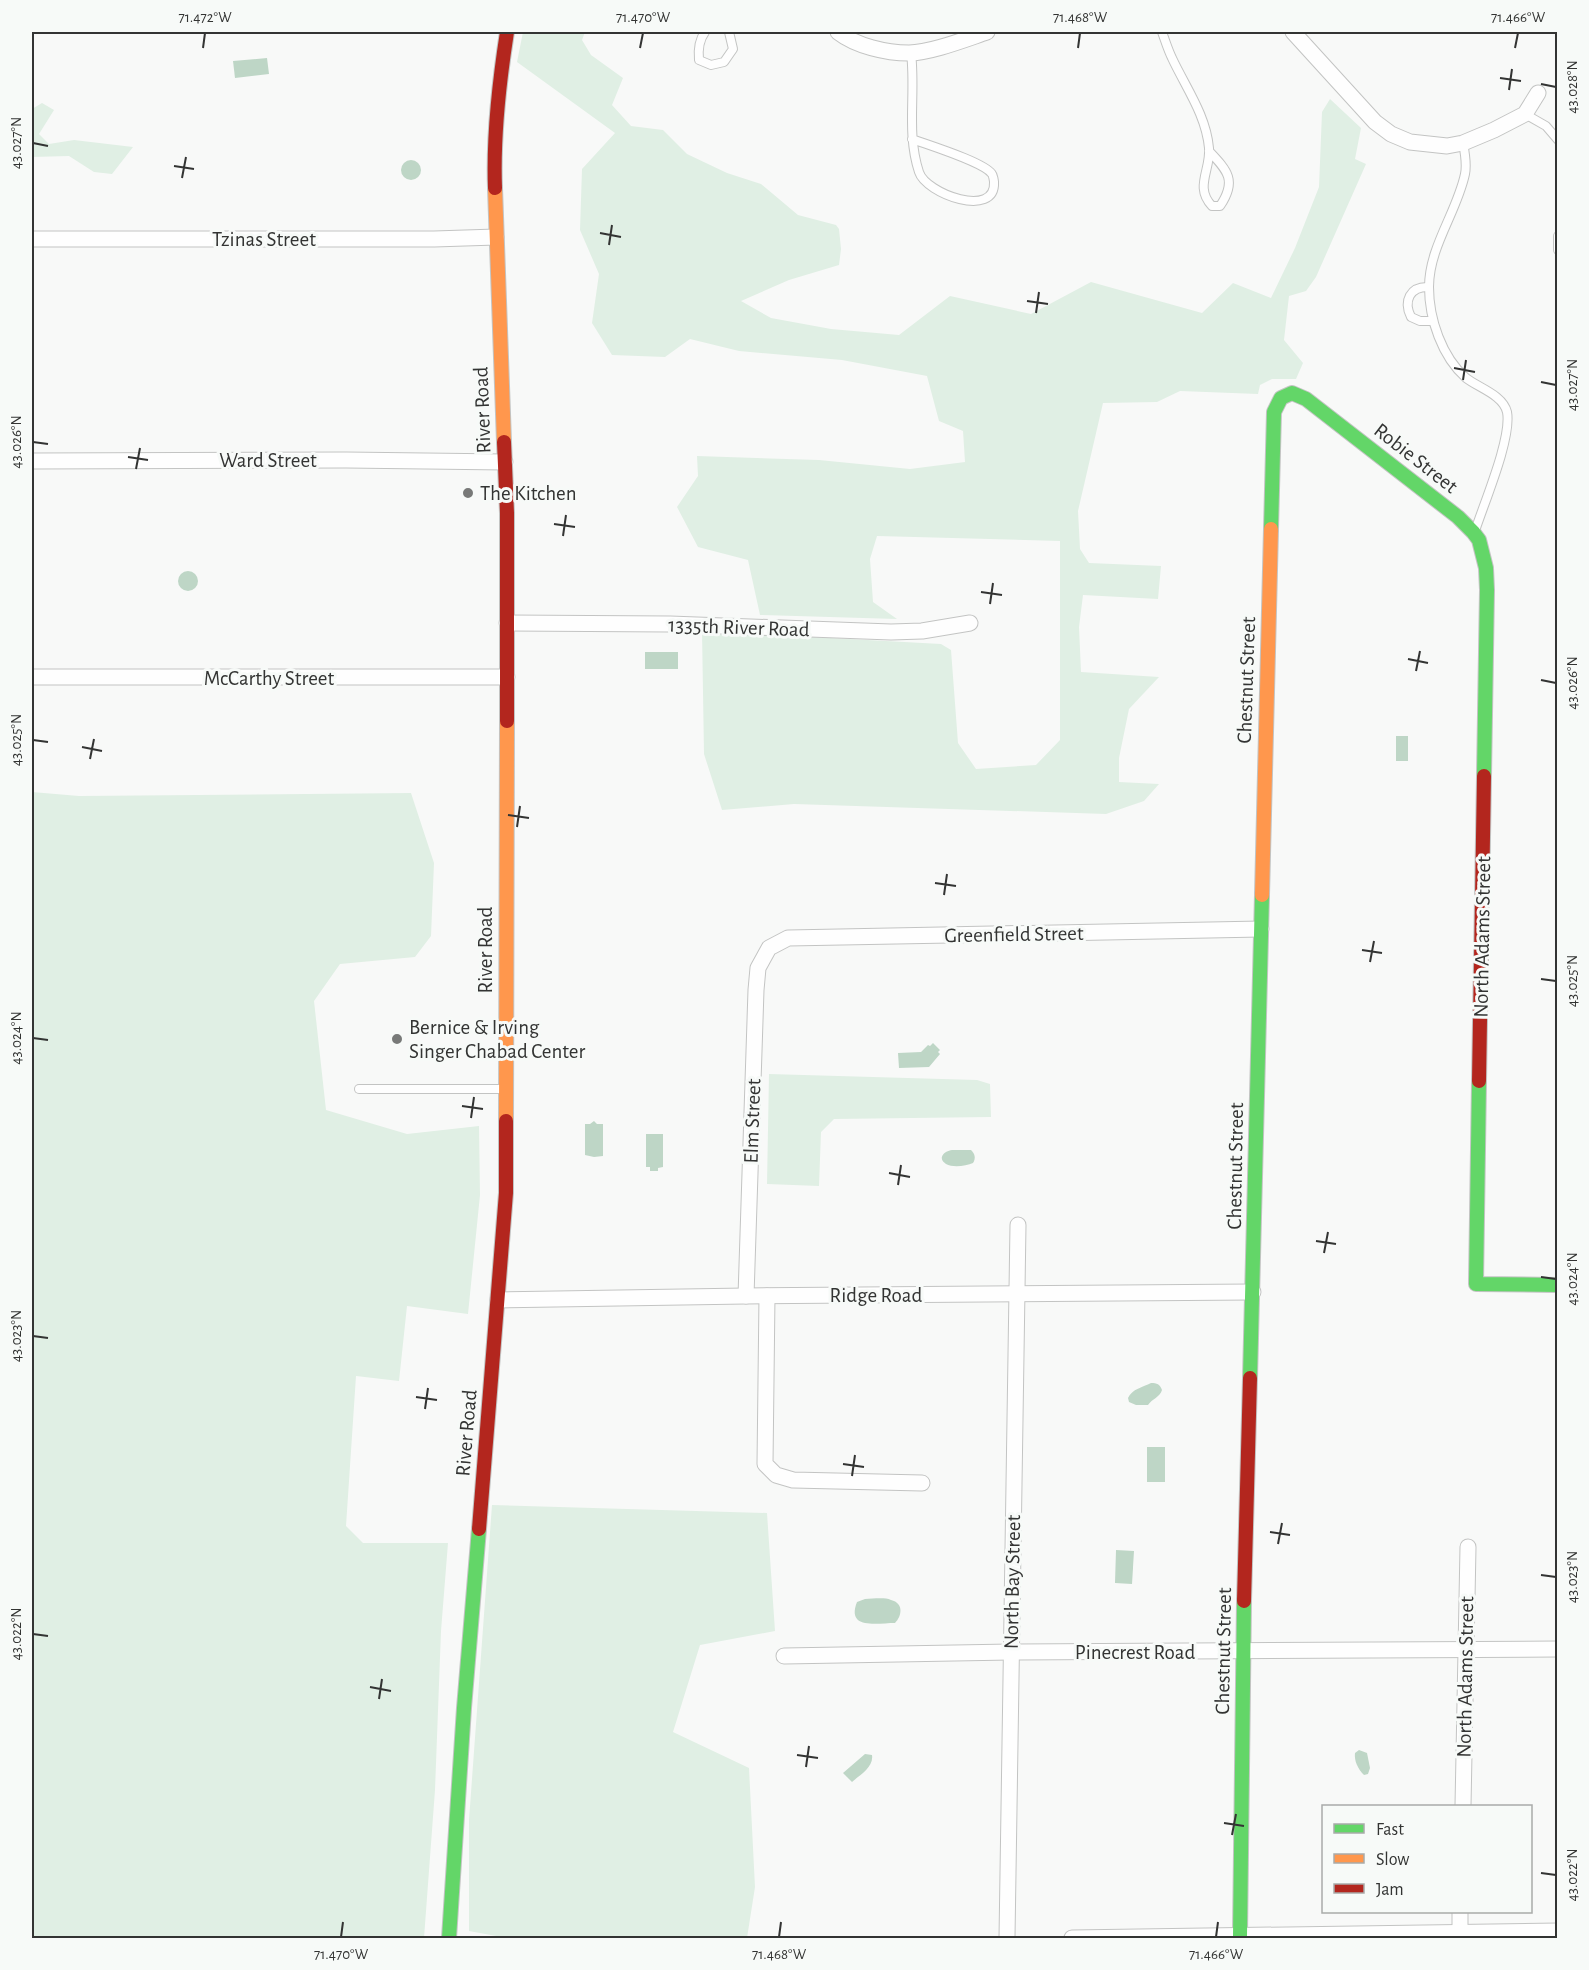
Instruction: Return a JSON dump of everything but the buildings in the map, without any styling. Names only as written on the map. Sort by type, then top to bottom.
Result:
[{"type":"street","name":"River Road","points":[[449,1938],[464,1708],[506,1193],[507,623],[505,462],[494,176],[499,86],[507,32]]},
{"type":"street","points":[[838,32],[852,41],[876,48],[910,53],[987,32]]},
{"type":"street","points":[[1300,34],[1375,122],[1391,134],[1410,142],[1448,146],[1463,142],[1494,130],[1525,114],[1538,93]]},
{"type":"street","name":"Tzinas Street","points":[[32,239],[434,240],[496,237]]},
{"type":"street","name":"Robie Street","points":[[1281,398],[1292,393],[1306,399],[1458,517],[1475,533],[1483,549],[1487,590]]},
{"type":"street","name":"Chestnut Street","points":[[1240,1936],[1243,1652],[1274,424],[1275,412],[1281,398]]},
{"type":"street","name":"Ward Street","points":[[32,461],[505,462]]},
{"type":"street","name":"North Adams Street","points":[[1487,590],[1476,1284],[1557,1285]]},
{"type":"street","name":"1335th River Road","points":[[507,623],[670,624],[891,632],[922,631],[970,623]]},
{"type":"street","name":"McCarthy Street","points":[[32,677],[507,677]]},
{"type":"street","name":"Greenfield Street","points":[[769,948],[788,938],[1261,929]]},
{"type":"street","name":"Elm Street","points":[[746,1296],[756,990],[758,968],[769,948]]},
{"type":"street","name":"North Bay Street","points":[[1007,1938],[1018,1225]]},
{"type":"street","name":"Ridge Road","points":[[498,1300],[1253,1292]]},
{"type":"street","points":[[767,1296],[765,1464],[776,1475],[793,1480],[922,1484]]},
{"type":"street","name":"North Adams Street","points":[[1462,1805],[1468,1547]]},
{"type":"street","name":"Pinecrest Road","points":[[784,1656],[1011,1652],[1557,1649]]},
{"type":"street","points":[[1460,1913],[1460,1932]]},
{"type":"street","points":[[1072,1938],[1557,1931]]},
{"type":"lane","points":[[705,32],[701,37],[699,60],[711,65],[724,62],[733,49],[729,32]]},
{"type":"lane","points":[[1162,32],[1171,56],[1206,128],[1209,151],[1203,186],[1205,198],[1212,206],[1220,206],[1228,194],[1230,182],[1224,169],[1209,151]]},
{"type":"lane","points":[[910,53],[913,71],[912,139],[920,176],[930,187],[966,202],[980,201],[991,193],[995,185],[993,174],[983,166],[912,139]]},
{"type":"lane","points":[[1525,114],[1546,126],[1557,140]]},
{"type":"lane","points":[[1463,142],[1466,155],[1465,174],[1432,265],[1429,287],[1433,321],[1448,357],[1466,377],[1504,403],[1507,413],[1507,433],[1475,533]]},
{"type":"lane","points":[[1557,236],[1557,250]]},
{"type":"lane","points":[[1429,287],[1414,290],[1409,298],[1407,309],[1411,317],[1420,321],[1433,321]]},
{"type":"lane","points":[[359,1089],[506,1089]]},
{"type":"shaded area","points":[[523,32],[585,32],[582,40],[591,55],[623,78],[612,105],[631,126],[663,130],[687,154],[727,173],[761,184],[798,215],[836,225],[839,229],[841,249],[839,265],[789,280],[741,301],[771,318],[831,329],[899,335],[950,296],[1031,314],[1091,282],[1202,313],[1233,283],[1271,298],[1295,248],[1319,187],[1322,112],[1330,99],[1361,128],[1355,159],[1366,164],[1316,277],[1306,291],[1289,296],[1284,340],[1303,363],[1296,379],[1272,379],[1260,385],[1258,394],[1180,391],[1157,402],[1103,403],[1078,511],[1080,549],[1089,563],[1161,566],[1158,599],[1083,595],[1079,627],[1081,672],[1159,677],[1129,709],[1119,758],[1119,782],[1159,784],[1144,801],[1106,814],[794,804],[722,810],[704,754],[702,631],[941,644],[951,650],[958,743],[976,769],[1036,765],[1060,740],[1060,541],[877,536],[870,559],[873,602],[897,619],[760,615],[748,560],[698,547],[677,507],[698,476],[697,456],[819,460],[910,469],[965,462],[963,431],[939,421],[927,376],[842,360],[739,351],[690,339],[665,357],[612,355],[592,323],[599,274],[580,230],[582,169],[615,133],[517,62]]},
{"type":"shaded area","points":[[267,58],[269,74],[235,78],[233,61]]},
{"type":"shaded area","points":[[42,103],[54,110],[39,134],[49,144],[74,140],[133,147],[112,174],[94,172],[69,156],[32,157],[32,109]]},
{"type":"shaded area","points":[[411,160],[418,163],[421,170],[418,177],[411,180],[404,177],[401,170],[404,163]]},
{"type":"shaded area","points":[[188,571],[195,574],[198,581],[195,588],[188,591],[181,588],[178,581],[181,574]]},
{"type":"shaded area","points":[[645,652],[678,652],[678,669],[645,669]]},
{"type":"shaded area","points":[[1396,736],[1408,736],[1408,761],[1396,761]]},
{"type":"shaded area","points":[[32,792],[79,796],[411,793],[434,863],[431,936],[415,957],[340,964],[314,1001],[326,1110],[407,1134],[479,1126],[480,1195],[468,1314],[407,1306],[399,1381],[356,1376],[346,1526],[363,1543],[448,1543],[441,1631],[435,1790],[424,1938],[32,1938]]},
{"type":"shaded area","points":[[933,1043],[940,1050],[938,1052],[940,1054],[929,1067],[899,1068],[898,1053],[921,1052]]},
{"type":"shaded area","points":[[769,1074],[977,1080],[990,1084],[991,1117],[834,1119],[821,1132],[819,1186],[767,1184]]},
{"type":"shaded area","points":[[594,1121],[597,1124],[603,1124],[603,1156],[585,1155],[585,1124]]},
{"type":"shaded area","points":[[646,1134],[663,1134],[663,1167],[658,1168],[658,1171],[650,1171],[650,1167],[646,1167]]},
{"type":"shaded area","points":[[971,1150],[975,1156],[973,1163],[960,1166],[946,1164],[942,1157],[946,1152]]},
{"type":"shaded area","points":[[1151,1383],[1158,1384],[1162,1390],[1148,1405],[1136,1405],[1129,1402],[1128,1398],[1132,1392]]},
{"type":"shaded area","points":[[1147,1447],[1165,1447],[1165,1482],[1147,1482]]},
{"type":"shaded area","points":[[492,1505],[767,1513],[775,1631],[700,1645],[673,1732],[749,1768],[755,1887],[747,1938],[507,1938],[469,1931],[469,1820]]},
{"type":"shaded area","points":[[1116,1550],[1134,1551],[1132,1584],[1115,1583]]},
{"type":"shaded area","points":[[865,1599],[885,1599],[898,1604],[900,1613],[895,1623],[880,1624],[859,1621],[855,1611],[857,1602]]},
{"type":"shaded area","points":[[1359,1750],[1367,1753],[1370,1768],[1368,1774],[1364,1775],[1357,1765],[1355,1753]]},
{"type":"shaded area","points":[[865,1754],[872,1755],[871,1763],[852,1782],[843,1773]]},
{"type":"traffic: fast","points":[[1271,529],[1274,412],[1281,398],[1292,393],[1306,399],[1458,517],[1473,532],[1479,540],[1486,568],[1487,590],[1484,776]]},
{"type":"traffic: fast","points":[[1250,1378],[1262,895]]},
{"type":"traffic: fast","points":[[1479,1081],[1476,1284],[1558,1285]]},
{"type":"traffic: fast","points":[[449,1938],[464,1708],[479,1529]]},
{"type":"traffic: fast","points":[[1240,1936],[1244,1601]]},
{"type":"traffic: slow","points":[[495,188],[504,442]]},
{"type":"traffic: slow","points":[[1262,895],[1271,529]]},
{"type":"traffic: slow","points":[[506,1121],[507,721]]},
{"type":"traffic: jam","points":[[495,188],[497,110],[507,32]]},
{"type":"traffic: jam","points":[[504,442],[507,513],[507,721]]},
{"type":"traffic: jam","points":[[1479,1081],[1484,776]]},
{"type":"traffic: jam","points":[[479,1529],[506,1193],[506,1121]]},
{"type":"traffic: jam","points":[[1244,1601],[1250,1378]]},
{"type":"place","name":"The Kitchen","points":[[468,493]]},
{"type":"place","name":"Bernice & Irving Singer Chabad Center","points":[[397,1039]]}]
